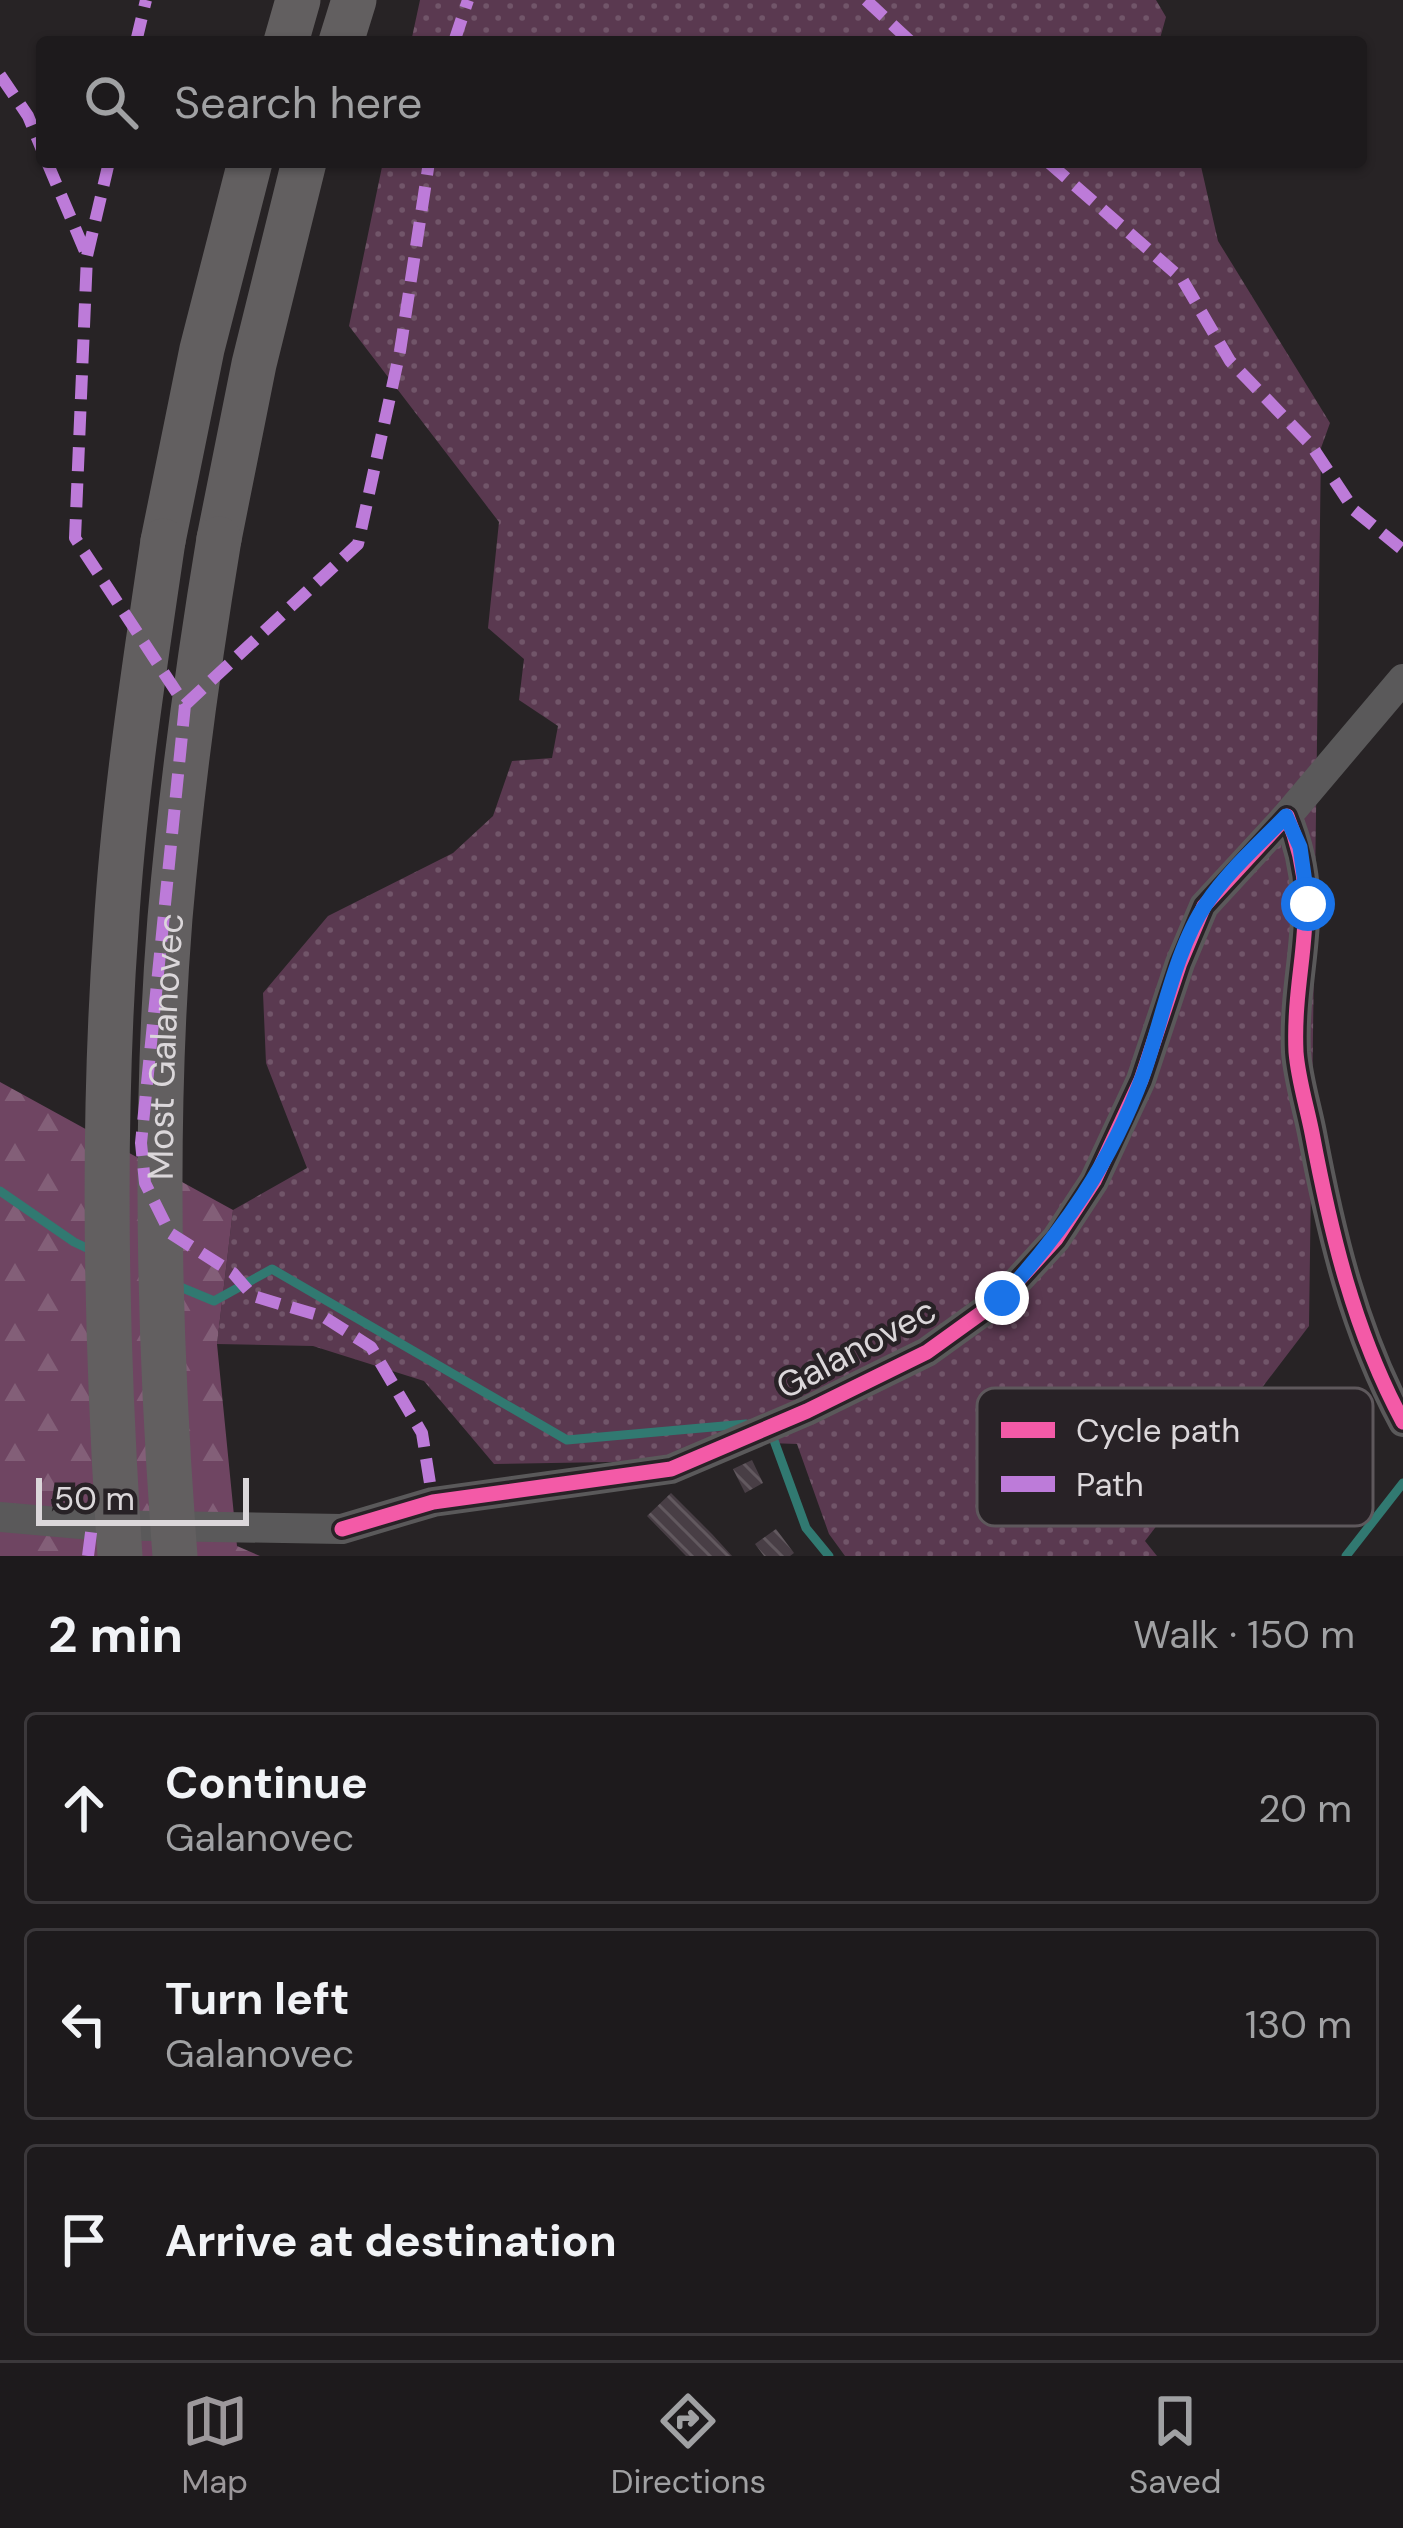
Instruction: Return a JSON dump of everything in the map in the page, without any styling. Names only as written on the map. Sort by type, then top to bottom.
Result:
[{"type":"highway","points":[[288,36],[298,0]]},
{"type":"highway","points":[[343,36],[354,0]]},
{"type":"highway","name":"Most Galanovec","points":[[120,1556],[109,1397],[106,1164],[115,951],[141,688],[163,541],[202,349],[248,168]]},
{"type":"highway","name":"Most Galanovec","points":[[175,1556],[163,1400],[160,1189],[170,921],[195,686],[219,538],[254,364],[303,168]]},
{"type":"street","name":"Galanovec","points":[[0,1517],[92,1525],[342,1528],[433,1502],[670,1469],[807,1411],[927,1352],[1002,1298],[1056,1239],[1094,1181],[1141,1080],[1204,906],[1403,679]]},
{"type":"street","points":[[1286,816],[1300,847],[1308,904],[1296,1052],[1333,1245],[1379,1378],[1403,1422]]},
{"type":"shaded area","points":[[420,0],[1156,0],[1166,17],[1161,36],[412,36]]},
{"type":"shaded area","points":[[382,168],[1201,168],[1218,241],[1330,423],[1321,448],[1309,1326],[1262,1388],[977,1388],[977,1526],[1156,1526],[1145,1541],[1157,1556],[845,1556],[829,1534],[797,1444],[705,1441],[667,1461],[494,1464],[424,1381],[313,1346],[217,1344],[233,1210],[307,1168],[266,1063],[263,993],[328,916],[453,853],[493,816],[512,761],[552,758],[558,726],[519,700],[524,659],[488,628],[499,522],[349,326]]},
{"type":"green space","points":[[0,1082],[233,1210],[217,1344],[237,1546],[260,1556],[0,1556]]},
{"type":"building","points":[[752,1460],[763,1483],[745,1493],[733,1469]]},
{"type":"building","points":[[671,1493],[732,1556],[686,1556],[647,1516]]},
{"type":"building","points":[[776,1529],[794,1553],[790,1556],[764,1556],[755,1544]]},
{"type":"waterway","name":"Galanovec","points":[[0,1191],[91,1250]]},
{"type":"waterway","name":"Galanovec","points":[[173,1284],[214,1301],[272,1269],[567,1440],[746,1424]]},
{"type":"waterway","name":"Galanovec","points":[[772,1435],[806,1528],[829,1556]]},
{"type":"waterway","name":"Galanovec","points":[[1373,1521],[1403,1483]]},
{"type":"waterway","name":"Galanovec","points":[[1346,1556],[1369,1526]]},
{"type":"marked path","points":[[137,36],[146,0]]},
{"type":"marked path","points":[[456,36],[468,0]]},
{"type":"marked path","points":[[866,0],[905,36]]},
{"type":"marked path","points":[[0,75],[36,135]]},
{"type":"marked path","points":[[50,168],[87,256]]},
{"type":"marked path","points":[[108,168],[87,256],[75,538],[185,705],[141,1143],[145,1183],[170,1233],[233,1273],[253,1296],[324,1317],[371,1347],[422,1433],[433,1502]]},
{"type":"marked path","points":[[185,705],[358,544],[400,351],[428,168]]},
{"type":"marked path","points":[[1055,168],[1182,279],[1230,361],[1311,445],[1354,510],[1403,550]]},
{"type":"marked path","points":[[88,1556],[92,1525]]},
{"type":"cycle path","points":[[342,1529],[433,1502],[671,1469],[807,1411],[927,1352],[1002,1298],[1056,1239],[1094,1181],[1141,1080],[1204,906],[1287,816],[1304,879],[1296,1020],[1299,1072],[1346,1281],[1371,1353],[1403,1422]]},
{"type":"route","points":[[1002,1298],[1056,1239],[1094,1181],[1141,1080],[1204,906],[1286,816],[1300,847],[1308,904]]}]
